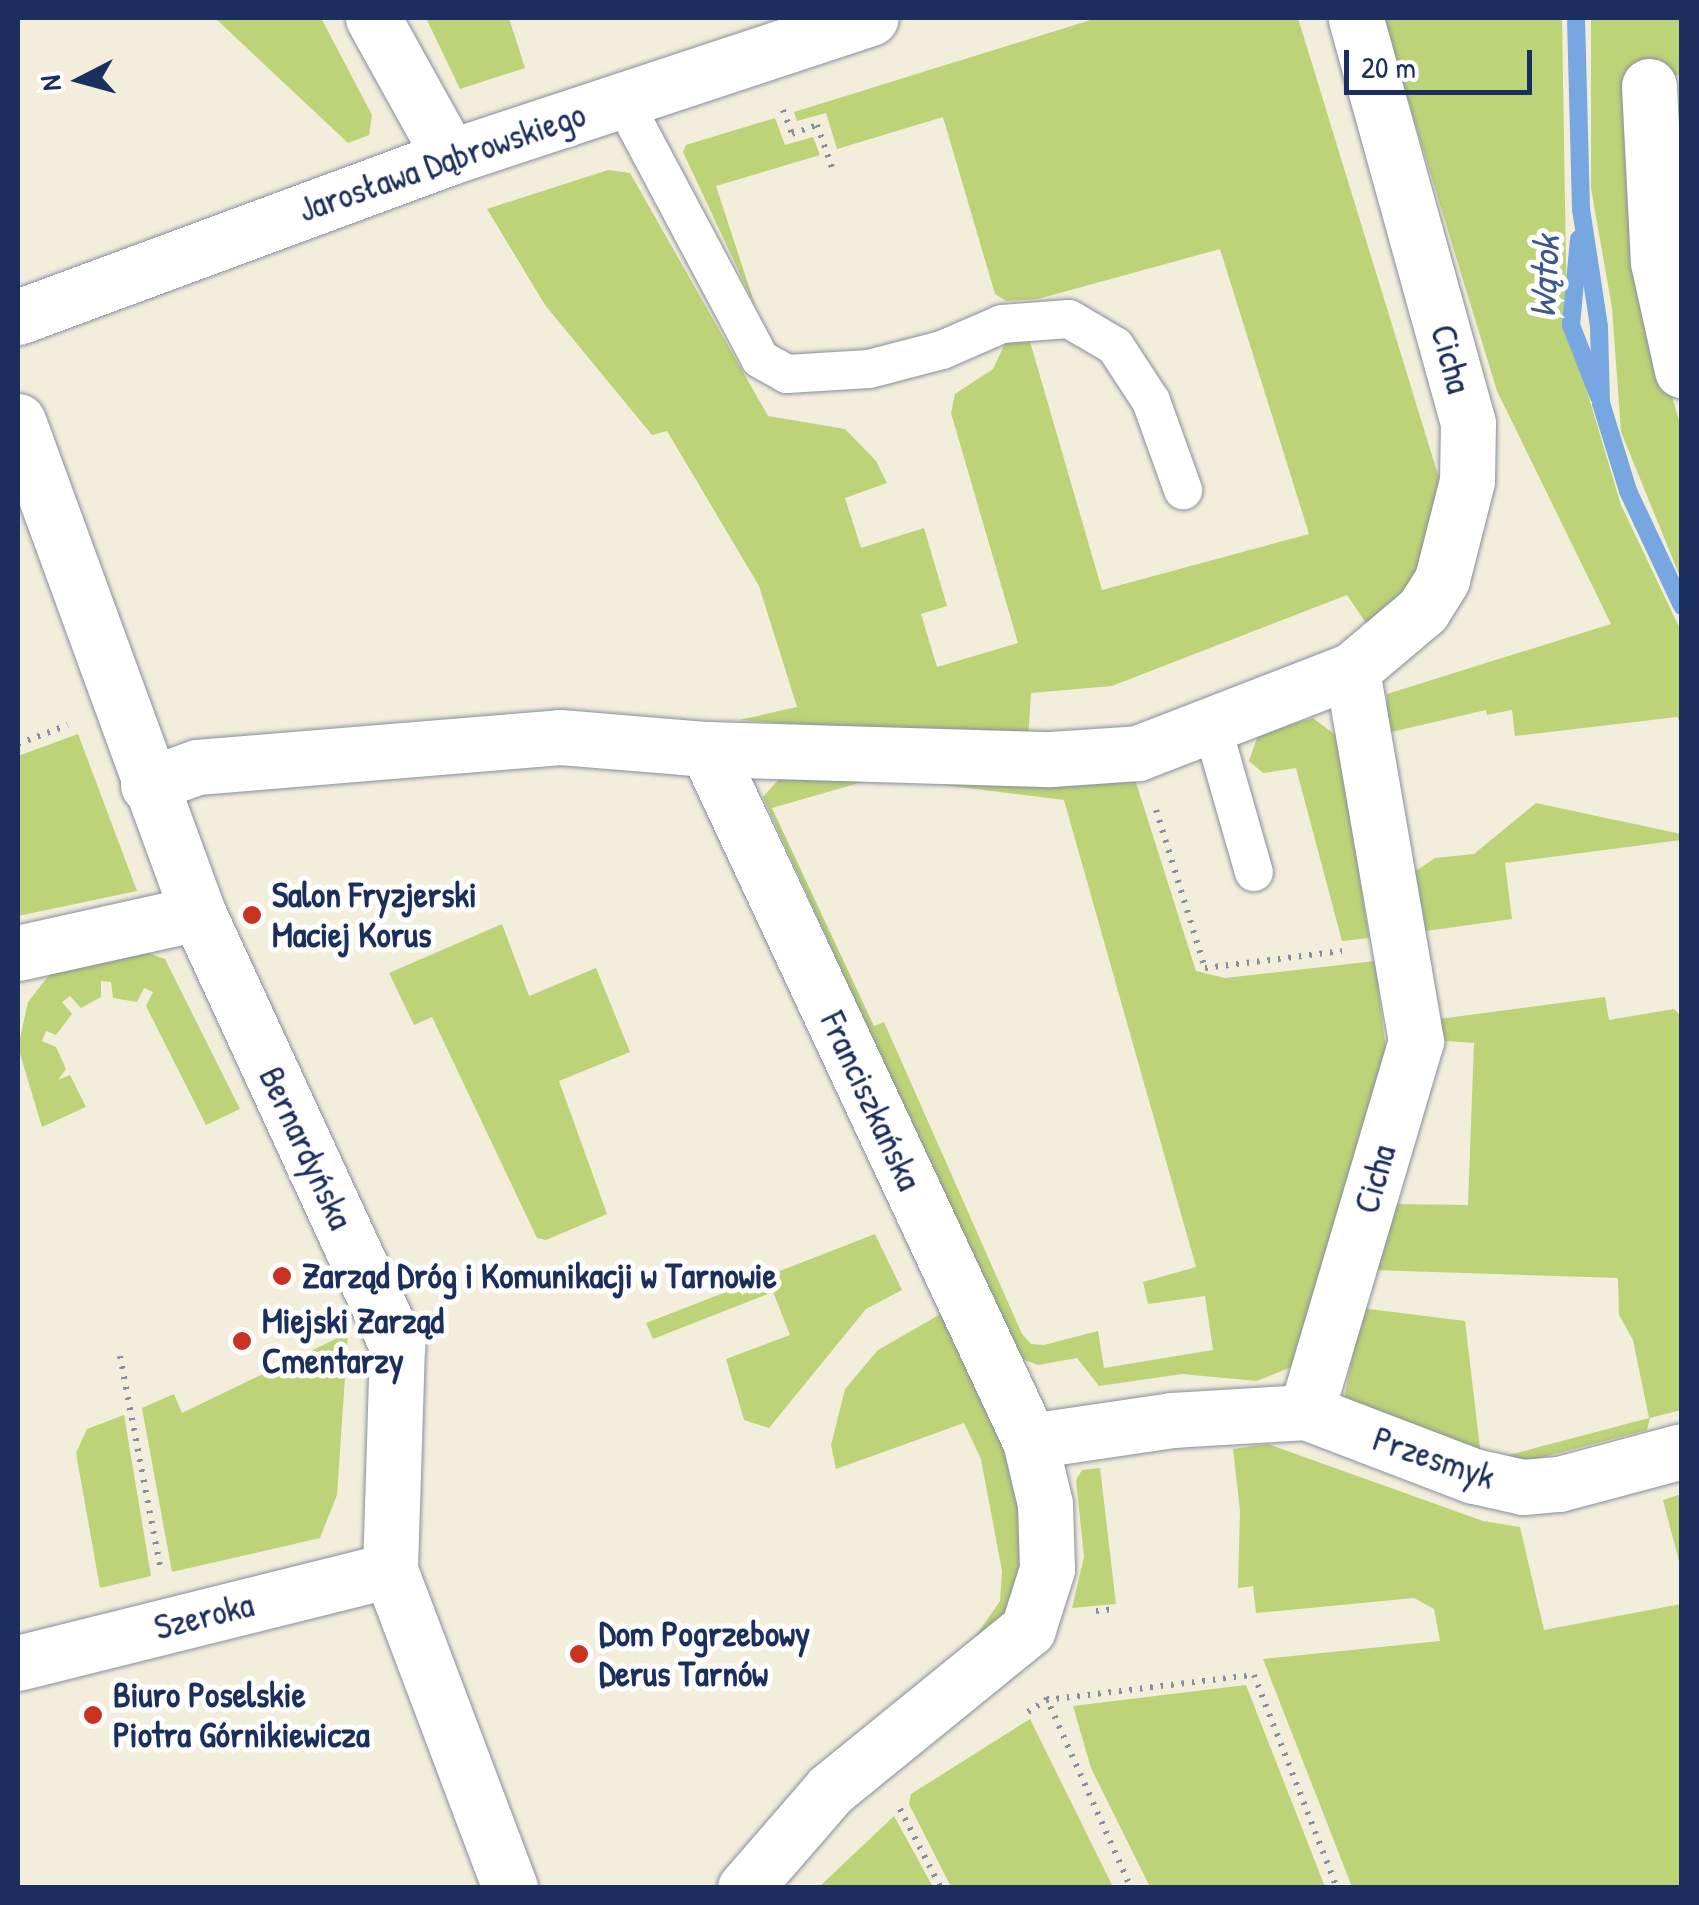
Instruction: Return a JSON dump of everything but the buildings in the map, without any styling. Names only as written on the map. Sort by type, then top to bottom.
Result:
[{"type":"street","points":[[373,18],[450,156]]},
{"type":"street","name":"Jarosława Dąbrowskiego","points":[[18,317],[450,156],[870,18]]},
{"type":"street","name":"Cicha","points":[[707,749],[1051,759],[1138,753],[1352,670],[1423,610],[1442,578],[1467,482],[1468,423],[1356,18]]},
{"type":"street","points":[[1650,86],[1658,262],[1682,370]]},
{"type":"street","name":"Bernardyńska","points":[[18,422],[198,913],[397,1346],[390,1570],[510,1888]]},
{"type":"street","name":"Cicha","points":[[1306,1412],[1416,1042],[1352,670]]},
{"type":"street","points":[[148,785],[197,767],[560,737],[707,749]]},
{"type":"street","name":"Franciszkańska","points":[[707,749],[1030,1441],[1045,1504],[1047,1568],[1028,1628]]},
{"type":"street","points":[[18,953],[198,913]]},
{"type":"street","points":[[1030,1441],[1172,1420],[1306,1412]]},
{"type":"street","name":"Przesmyk","points":[[1306,1412],[1474,1476],[1524,1487],[1559,1484],[1682,1451]]},
{"type":"street","name":"Szeroka","points":[[18,1662],[390,1570]]},
{"type":"street","points":[[745,1888],[830,1790],[1028,1628]]},
{"type":"lane","points":[[622,99],[760,359],[787,374],[869,369],[942,350],[1002,324],[1069,319],[1114,346],[1151,401],[1183,490]]},
{"type":"lane","points":[[1212,726],[1254,872]]},
{"type":"path","points":[[781,104],[792,134],[817,126],[834,173]]},
{"type":"path","points":[[18,744],[73,723]]},
{"type":"path","points":[[120,1356],[162,1578]]},
{"type":"path","points":[[1028,1628],[1046,1700],[1131,1888]]},
{"type":"path","points":[[1013,1721],[1046,1700],[1254,1675],[1337,1888]]},
{"type":"path","points":[[905,1794],[897,1804],[941,1888]]},
{"type":"green space","points":[[215,18],[321,18],[372,115],[369,135],[348,143]]},
{"type":"green space","points":[[426,18],[509,18],[525,68],[460,89]]},
{"type":"green space","points":[[1097,18],[1298,18],[1442,488],[1427,553],[1399,601],[1370,629],[1347,595],[1112,686],[1031,693],[1028,741],[739,720],[797,707],[759,586],[667,431],[652,435],[545,305],[487,209],[608,170],[630,173],[768,416],[845,429],[876,461],[887,483],[845,498],[861,548],[924,528],[947,606],[921,614],[937,667],[1018,643],[951,413],[955,394],[993,369],[1008,337],[1029,338],[1102,590],[1309,534],[1220,249],[1038,299],[1006,301],[995,294],[943,117],[837,149],[826,113],[797,121],[794,112]]},
{"type":"green space","points":[[1383,18],[1562,18],[1567,324],[1621,505],[1681,631],[1681,723],[1677,717],[1515,736],[1512,710],[1487,715],[1486,710],[1387,733],[1387,694],[1611,624],[1497,391]]},
{"type":"green space","points":[[1591,18],[1681,18],[1681,75],[1634,79],[1661,356],[1681,428],[1681,579],[1621,432],[1612,308],[1591,188]]},
{"type":"green space","points":[[775,118],[785,145],[813,137],[820,155],[716,186],[756,308],[683,152],[686,145]]},
{"type":"green space","points":[[1313,718],[1338,737],[1369,938],[1342,941],[1296,768],[1263,773],[1249,761],[1258,735]]},
{"type":"green space","points":[[78,734],[137,891],[18,916],[18,756]]},
{"type":"green space","points":[[1132,770],[1196,971],[1225,978],[1375,961],[1388,1066],[1294,1366],[1257,1381],[1182,1374],[1099,1386],[1077,1358],[1038,1365],[1017,1357],[763,797],[780,778],[866,781],[772,808],[874,1026],[884,1022],[1022,1334],[1031,1344],[1044,1345],[1098,1331],[1104,1368],[1213,1350],[1205,1296],[1148,1304],[1143,1282],[1196,1267],[1064,800],[943,785],[948,779]]},
{"type":"green space","points":[[1536,803],[1681,834],[1681,840],[1505,863],[1512,919],[1419,932],[1410,875],[1435,858],[1474,854]]},
{"type":"green space","points":[[502,924],[529,996],[596,968],[630,1052],[559,1081],[607,1214],[546,1240],[537,1238],[432,1017],[414,1025],[389,973]]},
{"type":"green space","points":[[145,952],[165,959],[240,1109],[206,1125],[146,1006],[153,992],[144,988],[137,1002],[113,998],[111,982],[101,981],[101,997],[81,1008],[70,996],[62,1002],[72,1014],[56,1035],[46,1031],[42,1041],[56,1047],[66,1069],[58,1080],[70,1075],[86,1107],[42,1127],[18,1047],[28,1002],[50,974],[80,961]]},
{"type":"green space","points":[[1605,997],[1609,1020],[1674,1009],[1682,1017],[1681,1410],[1650,1418],[1647,1430],[1509,1466],[1343,1405],[1361,1308],[1465,1321],[1480,1448],[1494,1459],[1649,1418],[1633,1340],[1619,1315],[1618,1278],[1372,1270],[1395,1204],[1468,1205],[1474,1043],[1432,1040],[1431,1020]]},
{"type":"green space","points":[[875,1234],[902,1290],[866,1309],[769,1428],[744,1420],[726,1359],[790,1335],[773,1292],[653,1339],[646,1323]]},
{"type":"green space","points":[[946,1311],[1007,1441],[1020,1490],[1026,1561],[999,1630],[973,1640],[1000,1601],[1002,1571],[981,1459],[964,1423],[836,1469],[831,1445],[845,1389],[878,1350]]},
{"type":"green space","points":[[348,1333],[337,1495],[320,1538],[172,1572],[142,1408],[174,1394],[182,1413]]},
{"type":"green space","points":[[124,1415],[151,1576],[100,1588],[76,1453],[87,1429]]},
{"type":"green space","points":[[1268,1444],[1483,1521],[1520,1527],[1544,1630],[1681,1604],[1681,1887],[1352,1887],[1263,1659],[1440,1641],[1434,1609],[1414,1598],[1256,1613],[1253,1586],[1238,1588],[1240,1511],[1233,1449]]},
{"type":"green space","points":[[1100,1468],[1116,1604],[1072,1608],[1084,1557],[1076,1480],[1082,1470]]},
{"type":"green space","points":[[1682,1494],[1681,1569],[1663,1500]]},
{"type":"green space","points":[[1246,1685],[1325,1887],[1150,1887],[1091,1768],[1073,1706]]},
{"type":"green space","points":[[1030,1719],[1113,1887],[951,1887],[909,1804],[911,1794]]},
{"type":"green space","points":[[894,1816],[933,1887],[819,1887]]},
{"type":"waterway","name":"Wątok","points":[[1576,18],[1581,209],[1599,327],[1601,403],[1628,491],[1682,606]]},
{"type":"waterway","name":"Wątok","points":[[1579,239],[1571,325],[1599,397]]},
{"type":"place","name":"Salon Fryzjerski Maciej Korus","points":[[252,915]]},
{"type":"place","name":"Zarząd Dróg i Komunikacji w Tarnowie","points":[[282,1276]]},
{"type":"place","name":"Miejski Zarząd Cmentarzy","points":[[242,1341]]},
{"type":"place","name":"Dom Pogrzebowy Derus Tarnów","points":[[579,1654]]},
{"type":"place","name":"Biuro Poselskie Piotra Górnikiewicza","points":[[93,1715]]}]
